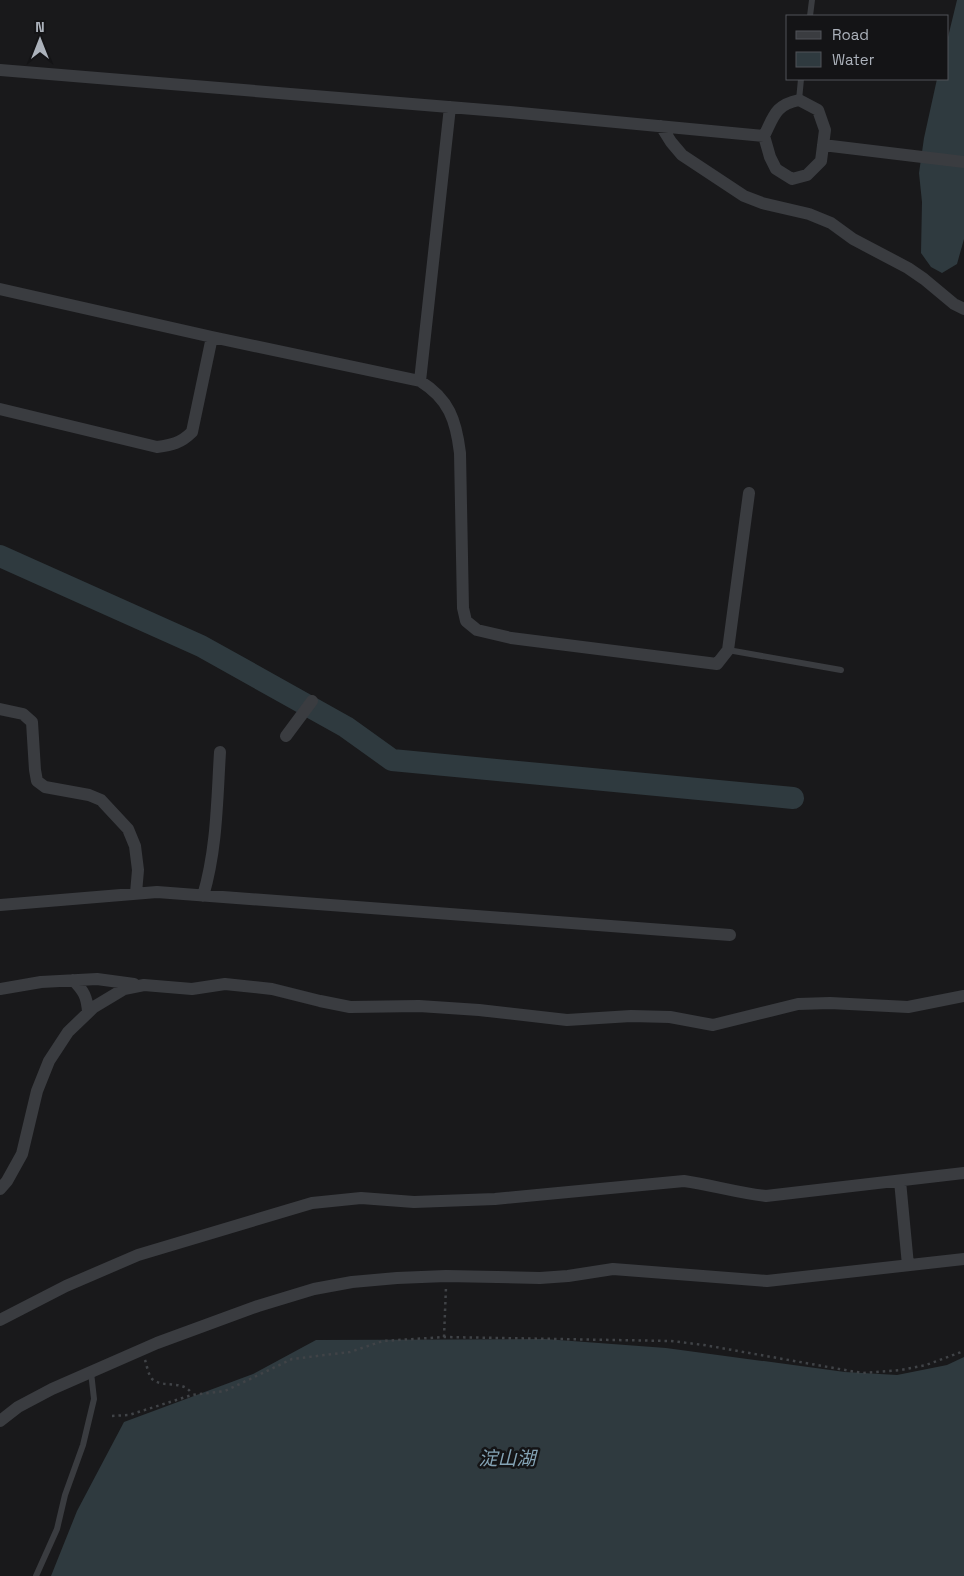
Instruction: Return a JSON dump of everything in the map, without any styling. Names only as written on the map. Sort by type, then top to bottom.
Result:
[{"type":"street","points":[[0,70],[450,107],[764,136]]},
{"type":"street","points":[[799,100],[818,110],[825,130],[821,161],[807,175],[792,179],[776,169],[770,157],[764,136],[775,114],[786,103],[799,100]]},
{"type":"street","points":[[420,381],[450,107]]},
{"type":"street","points":[[661,126],[682,155],[744,196],[762,203],[809,214],[831,223],[852,238],[908,268],[954,304],[964,309]]},
{"type":"street","points":[[823,145],[964,162]]},
{"type":"street","points":[[0,289],[212,337],[420,381],[434,390],[450,411],[457,429],[460,453],[463,608],[466,621],[477,630],[511,638],[717,664],[728,650],[749,493]]},
{"type":"street","points":[[0,409],[157,447],[172,445],[184,440],[192,432],[212,337]]},
{"type":"street","points":[[286,736],[312,702]]},
{"type":"street","points":[[0,709],[23,714],[32,722],[37,781],[45,787],[88,795],[101,800],[128,829],[135,846],[138,870],[136,893]]},
{"type":"street","points":[[203,896],[213,852],[220,752]]},
{"type":"street","points":[[0,905],[157,892],[730,935]]},
{"type":"street","points":[[72,980],[82,989],[86,996],[88,1012]]},
{"type":"street","points":[[0,989],[41,982],[72,980],[97,980],[192,989],[225,984],[272,989],[350,1007],[419,1006],[479,1010],[567,1020],[631,1016],[670,1018],[713,1025],[798,1004],[830,1003],[908,1007],[964,996]]},
{"type":"street","points":[[0,1189],[7,1181],[22,1154],[37,1091],[49,1061],[68,1032],[94,1007],[124,989],[144,985]]},
{"type":"street","points":[[0,1320],[66,1286],[138,1255],[312,1203],[361,1198],[414,1202],[495,1199],[684,1181],[712,1185],[740,1193],[766,1196],[964,1173]]},
{"type":"street","points":[[900,1180],[908,1265]]},
{"type":"street","points":[[0,1421],[18,1407],[52,1389],[142,1349],[258,1306],[314,1289],[352,1282],[446,1276],[540,1278],[568,1276],[613,1268],[767,1281],[964,1258]]},
{"type":"lane","points":[[810,15],[812,0]]},
{"type":"lane","points":[[799,100],[801,80]]},
{"type":"lane","points":[[728,650],[841,670]]},
{"type":"lane","points":[[36,1576],[56,1529],[65,1495],[83,1445],[94,1399],[91,1371]]},
{"type":"path","points":[[444,1337],[446,1276]]},
{"type":"path","points":[[112,1416],[129,1415],[192,1395],[225,1391],[292,1359],[350,1352],[383,1341],[444,1337],[671,1341],[704,1345],[862,1373],[901,1370],[964,1351]]},
{"type":"path","points":[[142,1349],[151,1378],[158,1382],[182,1386],[189,1389],[192,1395]]},
{"type":"water","points":[[957,0],[964,0],[964,239],[957,264],[942,273],[931,267],[921,253],[922,202],[919,173],[924,138],[937,80],[949,80],[949,33]]},
{"type":"water","name":"淀山湖","points":[[545,1339],[666,1348],[845,1372],[897,1375],[947,1365],[964,1357],[964,1576],[51,1576],[77,1511],[124,1422],[253,1374],[316,1340]]},
{"type":"waterway","points":[[0,556],[201,646],[346,727],[392,760],[793,798]]}]
